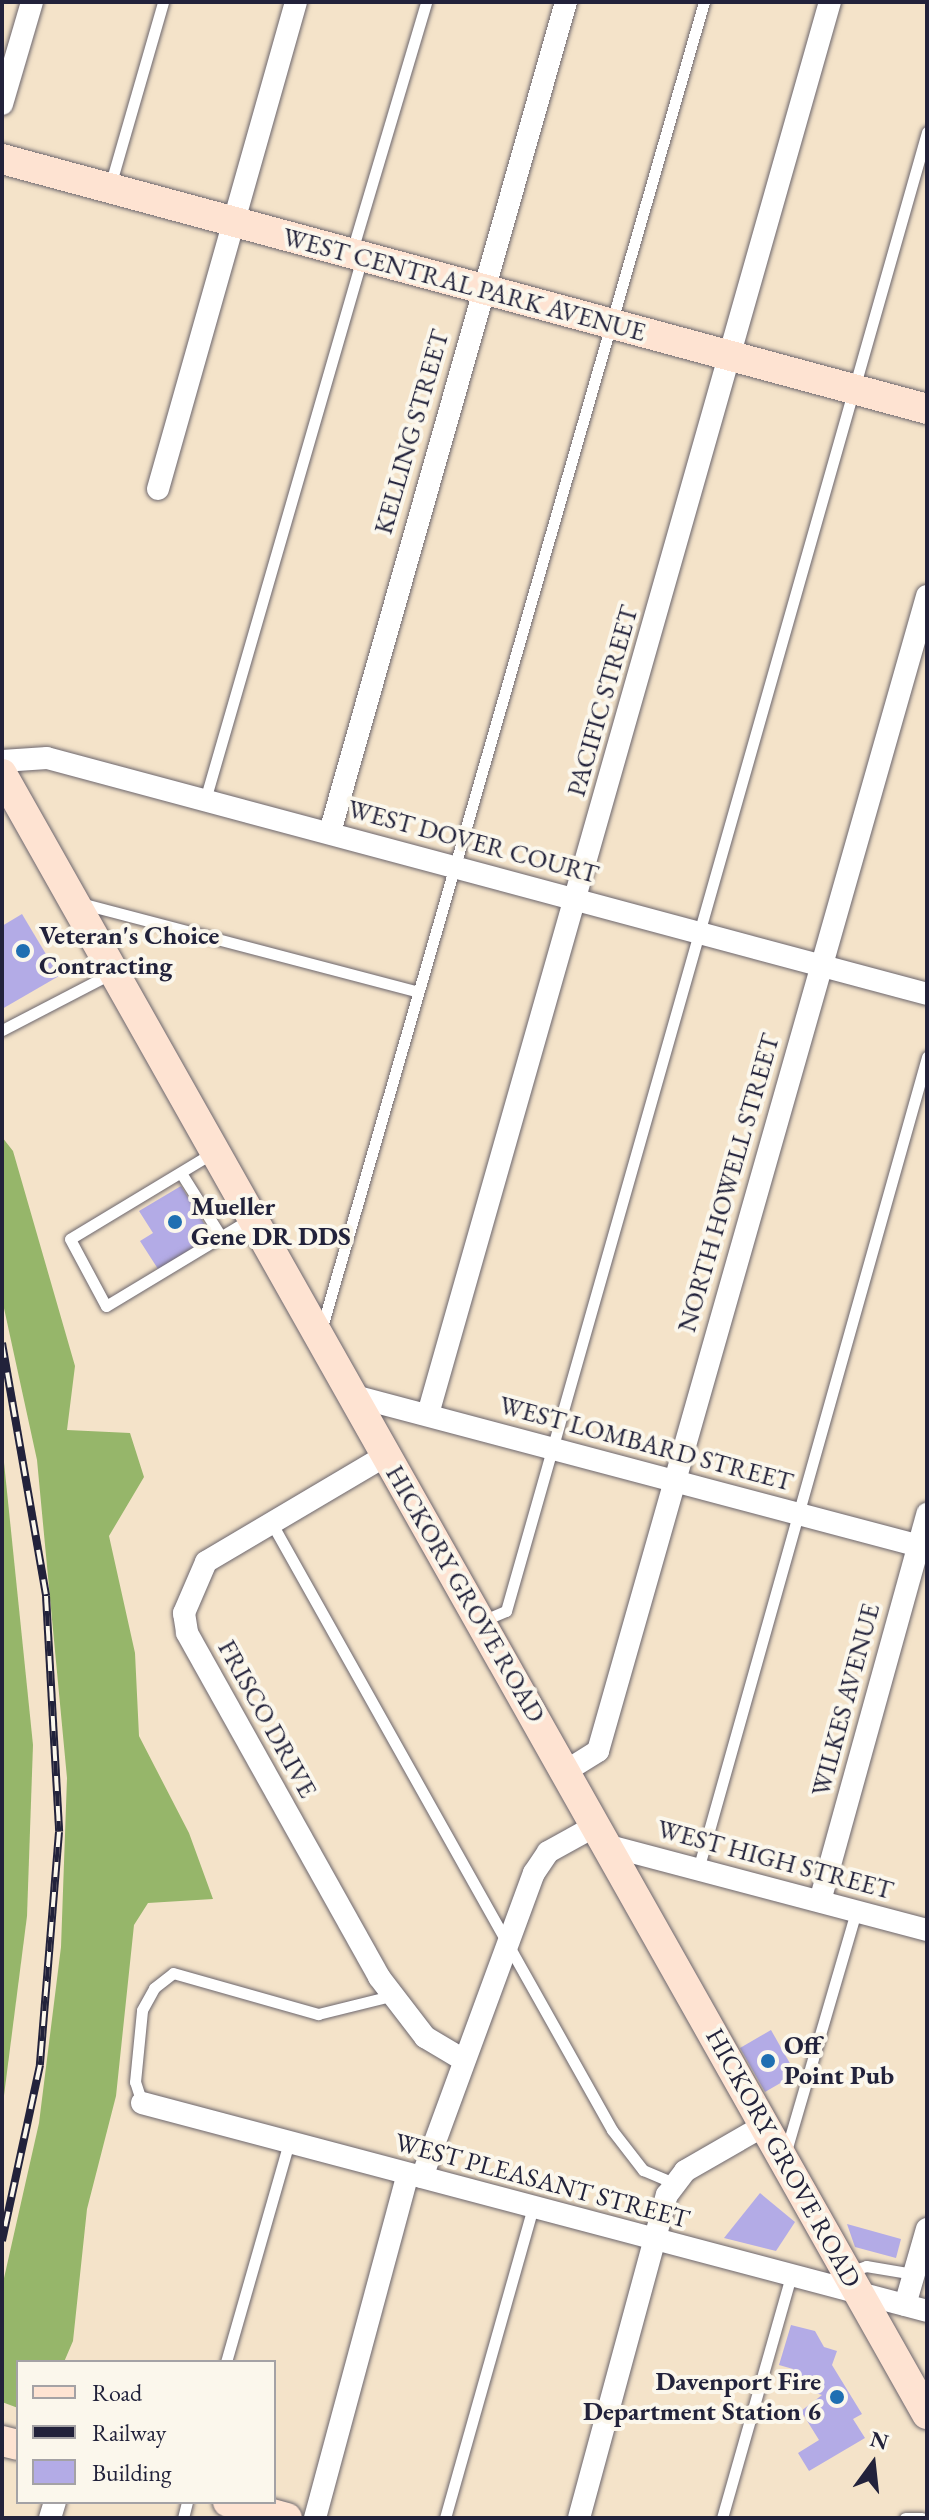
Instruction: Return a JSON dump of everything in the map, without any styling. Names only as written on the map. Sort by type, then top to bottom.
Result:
[{"type":"main road","name":"WEST CENTRAL PARK AVENUE","points":[[2,159],[927,409]]},
{"type":"main road","name":"HICKORY GROVE ROAD","points":[[2,774],[218,1149],[320,1334],[350,1395],[482,1621],[927,2414]]},
{"type":"main road","points":[[235,2504],[287,2518]]},
{"type":"street","points":[[2,104],[32,2]]},
{"type":"street","points":[[158,489],[296,2]]},
{"type":"street","name":"KELLING STREET","points":[[330,832],[566,2]]},
{"type":"street","name":"PACIFIC STREET","points":[[428,1414],[830,2]]},
{"type":"street","name":"NORTH HOWELL STREET","points":[[566,1771],[598,1751],[672,1479],[927,596]]},
{"type":"street","name":"WEST DOVER COURT","points":[[2,761],[47,758],[927,994]]},
{"type":"street","name":"WEST LOMBARD STREET","points":[[350,1395],[922,1547]]},
{"type":"street","name":"FRISCO DRIVE","points":[[385,1456],[206,1562],[186,1597],[187,1633],[391,1996],[425,2037],[462,2059]]},
{"type":"street","name":"WILKES AVENUE","points":[[820,1901],[922,1547],[927,1514]]},
{"type":"street","points":[[315,2518],[415,2176],[507,1942],[548,1852],[603,1836]]},
{"type":"street","name":"WEST HIGH STREET","points":[[603,1836],[927,1930]]},
{"type":"street","name":"WEST PLEASANT STREET","points":[[142,2103],[791,2275],[854,2283],[916,2308]]},
{"type":"street","points":[[579,2518],[653,2240],[674,2183],[765,2125]]},
{"type":"street","points":[[916,2308],[914,2274],[927,2229]]},
{"type":"lane","points":[[109,189],[163,2]]},
{"type":"lane","points":[[205,800],[426,2]]},
{"type":"lane","points":[[320,1334],[416,991],[704,2]]},
{"type":"lane","points":[[482,1621],[506,1611],[549,1447],[700,932],[927,132]]},
{"type":"lane","points":[[76,902],[416,991]]},
{"type":"lane","points":[[2,1030],[116,970]]},
{"type":"lane","points":[[699,1866],[927,1057]]},
{"type":"lane","points":[[218,1149],[70,1239],[106,1306],[255,1217]]},
{"type":"lane","points":[[181,1173],[222,1238]]},
{"type":"lane","points":[[271,1521],[625,2148],[643,2170],[674,2183]]},
{"type":"lane","points":[[784,2159],[856,1911]]},
{"type":"lane","points":[[142,2103],[135,2082],[142,2010],[154,1988],[173,1973],[318,2014],[391,1996]]},
{"type":"lane","points":[[227,2360],[289,2142]]},
{"type":"lane","points":[[445,2518],[533,2207]]},
{"type":"lane","points":[[854,2283],[866,2266],[914,2274]]},
{"type":"lane","points":[[722,2518],[791,2275]]},
{"type":"lane","points":[[905,2518],[922,2518]]},
{"type":"green space","points":[[2,1137],[13,1151],[75,1366],[67,1430],[130,1433],[144,1477],[109,1536],[135,1653],[139,1736],[189,1833],[213,1899],[148,1903],[134,1925],[116,2096],[87,2209],[73,2341],[65,2360],[16,2360],[16,2407],[2,2402],[2,2287],[39,2123],[61,1947],[67,1778],[37,1460],[2,1299]]},
{"type":"green space","points":[[2,1443],[33,1745],[27,1916],[2,2111]]},
{"type":"building","name":"Veteran's Choice Contracting","points":[[22,914],[59,976],[2,1009],[2,926]]},
{"type":"building","name":"Mueller Gene DR DDS","points":[[181,1186],[212,1236],[158,1269],[140,1241],[153,1233],[139,1211]]},
{"type":"building","name":"Off Point Pub","points":[[771,2030],[796,2074],[765,2092],[740,2048]]},
{"type":"building","points":[[760,2193],[795,2222],[776,2251],[724,2238]]},
{"type":"building","points":[[847,2224],[901,2239],[896,2258],[855,2247]]},
{"type":"building","name":"Davenport Fire Department Station 6","points":[[791,2325],[815,2331],[824,2347],[837,2351],[832,2365],[862,2414],[853,2419],[865,2438],[809,2471],[798,2453],[819,2440],[801,2411],[822,2395],[788,2385],[793,2369],[779,2365]]},
{"type":"railway","points":[[2,1343],[46,1596],[59,1832],[40,2065],[2,2241]]},
{"type":"place","name":"Veteran's Choice Contracting","points":[[23,951]]},
{"type":"place","name":"Mueller Gene DR DDS","points":[[175,1222]]},
{"type":"place","name":"Off Point Pub","points":[[768,2061]]},
{"type":"place","name":"Davenport Fire Department Station 6","points":[[837,2397]]}]
